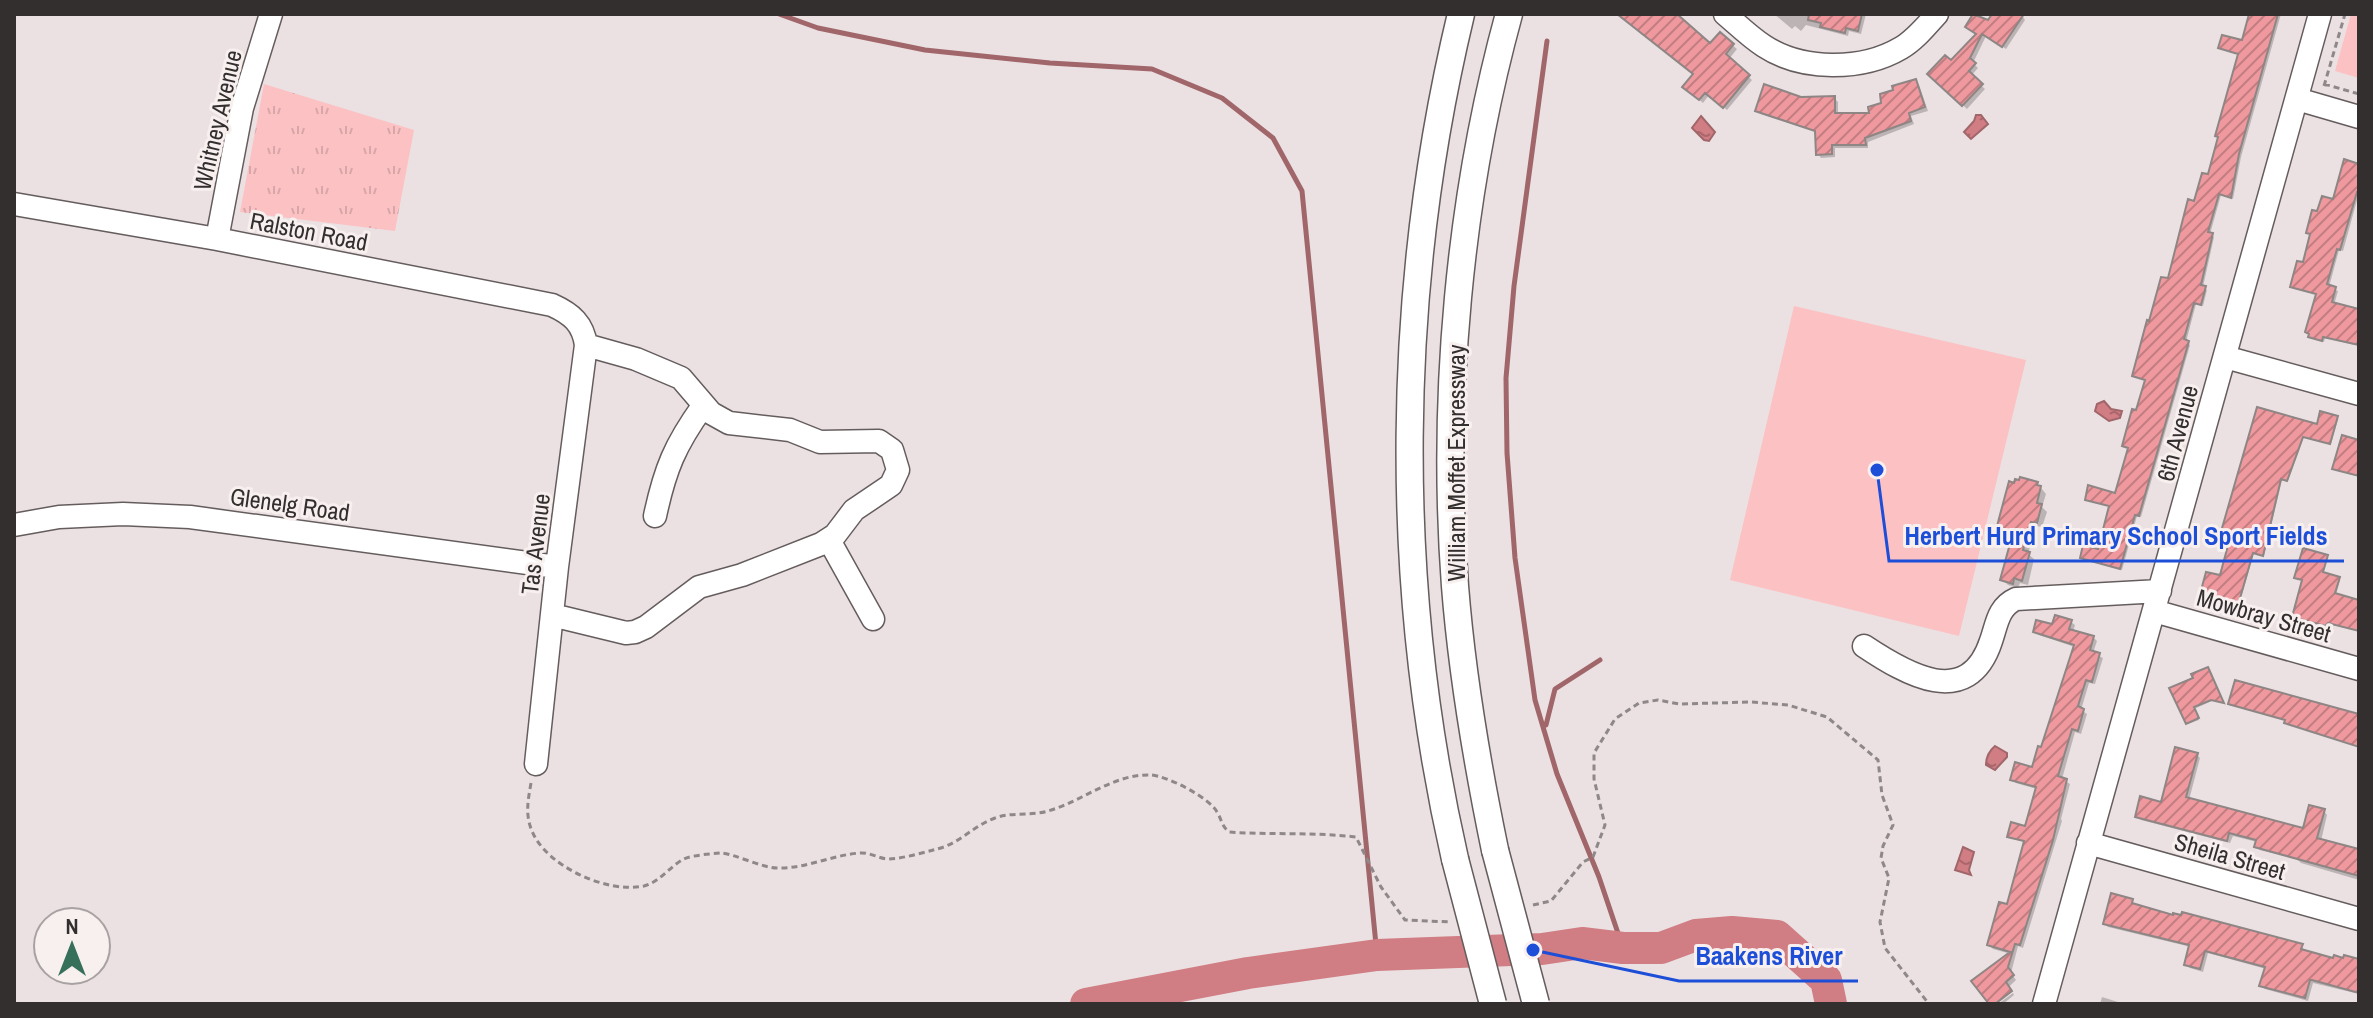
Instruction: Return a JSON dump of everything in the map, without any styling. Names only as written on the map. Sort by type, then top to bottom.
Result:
[{"type":"main road","name":"William Moffet Expressway","points":[[1461,14],[1442,102],[1422,228],[1412,361],[1410,507],[1424,689],[1439,788],[1493,1004]]},
{"type":"main road","name":"William Moffet Expressway","points":[[1509,14],[1478,149],[1466,229],[1453,384],[1451,499],[1455,585],[1478,764],[1495,850],[1536,1004]]},
{"type":"street","name":"Whitney Avenue","points":[[217,239],[242,108],[271,14]]},
{"type":"street","points":[[1725,14],[1762,45],[1780,55],[1819,64],[1843,65],[1869,61],[1903,47],[1937,14]]},
{"type":"street","name":"6th Avenue","points":[[2044,1004],[2225,357],[2313,96],[2320,14]]},
{"type":"street","points":[[2313,96],[2359,117]]},
{"type":"street","name":"Ralston Road","points":[[14,204],[217,239],[552,305],[567,312],[585,338]]},
{"type":"street","points":[[552,615],[626,633],[640,630],[699,587],[742,575],[829,540],[854,510],[891,485],[898,470],[892,450],[879,441],[820,442],[790,430],[741,427],[718,418],[703,406],[681,378],[585,338]]},
{"type":"street","name":"Tas Avenue","points":[[536,764],[585,338]]},
{"type":"street","points":[[2225,357],[2359,394]]},
{"type":"street","points":[[655,516],[676,445],[703,406]]},
{"type":"street","name":"Glenelg Road","points":[[14,525],[59,517],[123,514],[190,517],[557,567]]},
{"type":"street","points":[[829,540],[873,619]]},
{"type":"street","name":"Mowbray Street","points":[[1864,646],[1914,677],[1947,681],[1972,674],[1980,665],[1999,616],[2008,603],[2030,597],[2157,601],[2359,669]]},
{"type":"street","name":"Sheila Street","points":[[2088,843],[2359,919]]},
{"type":"path","points":[[2345,14],[2313,96],[2359,94]]},
{"type":"path","points":[[1551,901],[1583,862],[1593,857],[1605,825],[1594,779],[1594,753],[1615,719],[1639,703],[1658,700],[1679,704],[1751,702],[1788,705],[1827,717],[1878,760],[1882,795],[1893,825],[1881,858],[1889,878],[1880,922],[1885,948],[1929,1004]]},
{"type":"path","points":[[536,764],[527,807],[531,830],[541,849],[555,861],[592,881],[644,886],[685,858],[723,853],[772,869],[864,852],[887,859],[941,848],[998,816],[1049,811],[1100,787],[1152,774],[1166,777],[1207,801],[1217,811],[1221,825],[1229,832],[1356,837],[1381,887],[1405,920],[1446,923]]},
{"type":"green space","points":[[2351,14],[2359,14],[2359,78],[2335,71]]},
{"type":"green space","points":[[264,84],[414,130],[395,231],[240,212]]},
{"type":"green space","points":[[1794,306],[2026,360],[1959,636],[1730,580]]},
{"type":"water","points":[[1976,115],[1981,115],[1988,124],[1971,139],[1964,132]]},
{"type":"water","points":[[1701,116],[1715,132],[1709,141],[1692,128]]},
{"type":"water","points":[[2104,401],[2111,409],[2122,411],[2120,418],[2109,421],[2095,411],[2097,404]]},
{"type":"water","points":[[1995,746],[2007,753],[2007,757],[1995,770],[1986,765],[1988,754]]},
{"type":"water","points":[[1963,847],[1974,852],[1969,870],[1971,875],[1955,870]]},
{"type":"building","points":[[1617,14],[1677,14],[1710,43],[1720,32],[1734,44],[1726,54],[1750,75],[1723,108],[1705,93],[1699,100],[1682,87],[1693,74]]},
{"type":"building","points":[[1809,14],[1862,14],[1858,31],[1846,28],[1845,33],[1820,27],[1821,23],[1808,20]]},
{"type":"building","points":[[1973,14],[1988,20],[1992,14],[2024,14],[2002,47],[1982,34],[1970,58],[1976,63],[1969,71],[1983,84],[1962,106],[1927,74],[1945,55],[1951,60],[1976,34],[1965,27]]},
{"type":"building","points":[[2249,14],[2278,14],[2239,154],[2231,198],[2219,194],[2208,232],[2213,233],[2201,285],[2206,286],[2201,305],[2194,303],[2184,339],[2189,341],[2139,516],[2135,515],[2120,569],[2080,558],[2083,545],[2098,549],[2109,506],[2085,500],[2088,485],[2115,493],[2128,448],[2122,446],[2132,409],[2136,410],[2145,380],[2132,376],[2147,320],[2161,277],[2168,278],[2188,199],[2194,201],[2202,173],[2208,174],[2218,137],[2215,136],[2238,54],[2218,48],[2222,35],[2242,40]]},
{"type":"building","points":[[1916,79],[1925,107],[1909,113],[1911,121],[1865,138],[1866,145],[1832,145],[1832,154],[1816,155],[1815,131],[1755,111],[1764,84],[1801,97],[1835,96],[1835,113],[1869,113],[1868,107],[1881,103],[1880,94],[1893,90],[1892,86]]},
{"type":"building","points":[[2344,159],[2359,164],[2359,192],[2327,284],[2336,287],[2332,302],[2359,309],[2359,345],[2308,337],[2309,334],[2305,332],[2316,294],[2290,287],[2297,261],[2303,262],[2312,210],[2317,211],[2322,196],[2333,199]]},
{"type":"building","points":[[2257,407],[2317,424],[2320,411],[2338,416],[2330,444],[2303,437],[2287,481],[2281,479],[2263,556],[2253,553],[2238,605],[2200,594],[2206,572],[2220,575],[2230,538],[2220,535]]},
{"type":"building","points":[[2342,435],[2359,440],[2359,476],[2332,469]]},
{"type":"building","points":[[2020,477],[2038,482],[2037,485],[2041,486],[2037,503],[2042,504],[2037,523],[2031,522],[2023,550],[2030,552],[2022,581],[2014,578],[2013,584],[2000,580],[2011,540],[2003,537],[2005,532],[1997,526],[2009,481],[2014,483]]},
{"type":"building","points":[[2303,548],[2328,555],[2323,572],[2340,577],[2335,593],[2359,600],[2359,631],[2292,617],[2302,580],[2294,578]]},
{"type":"building","points":[[2055,615],[2072,620],[2069,629],[2094,636],[2090,650],[2100,653],[2092,682],[2086,680],[2078,706],[2084,709],[2078,731],[2072,729],[2058,776],[2067,779],[2053,840],[2020,945],[2015,944],[2008,967],[2014,975],[2006,982],[2012,991],[1995,1004],[1989,1004],[1971,981],[2010,952],[1987,945],[1999,902],[2007,904],[2024,841],[2007,837],[2011,822],[2025,826],[2036,787],[2010,780],[2015,762],[2032,767],[2074,645],[2033,632],[2036,620],[2052,624]]},
{"type":"building","points":[[2208,667],[2224,703],[2211,700],[2194,707],[2199,718],[2186,724],[2169,688],[2193,678],[2191,674]]},
{"type":"building","points":[[2235,680],[2359,714],[2359,747],[2284,723],[2285,720],[2228,704]]},
{"type":"building","points":[[2175,747],[2198,753],[2186,797],[2303,828],[2309,805],[2325,809],[2317,838],[2359,849],[2359,876],[2254,847],[2256,840],[2229,833],[2227,841],[2135,817],[2140,796],[2161,802]]},
{"type":"building","points":[[2111,893],[2133,899],[2132,903],[2173,915],[2181,915],[2182,912],[2303,944],[2301,949],[2333,958],[2334,955],[2343,958],[2344,955],[2359,959],[2359,993],[2312,980],[2305,998],[2259,986],[2265,967],[2205,951],[2200,969],[2184,965],[2189,945],[2103,924]]},
{"type":"waterway","points":[[779,14],[818,28],[925,50],[1050,63],[1152,69],[1222,98],[1273,138],[1302,191],[1377,955]]},
{"type":"waterway","points":[[1547,41],[1514,286],[1506,378],[1507,453],[1515,558],[1535,700],[1557,774],[1599,877],[1623,948]]},
{"type":"waterway","points":[[1546,725],[1555,689],[1600,660]]},
{"type":"waterway","points":[[1086,1004],[1248,973],[1377,955],[1542,949],[1582,943],[1623,948],[1661,948],[1696,935],[1732,932],[1777,936],[1826,980],[1831,1004]]},
{"type":"place","name":"Herbert Hurd Primary School Sport Fields","points":[[1877,470]]},
{"type":"place","name":"Baakens River","points":[[1533,950]]}]
